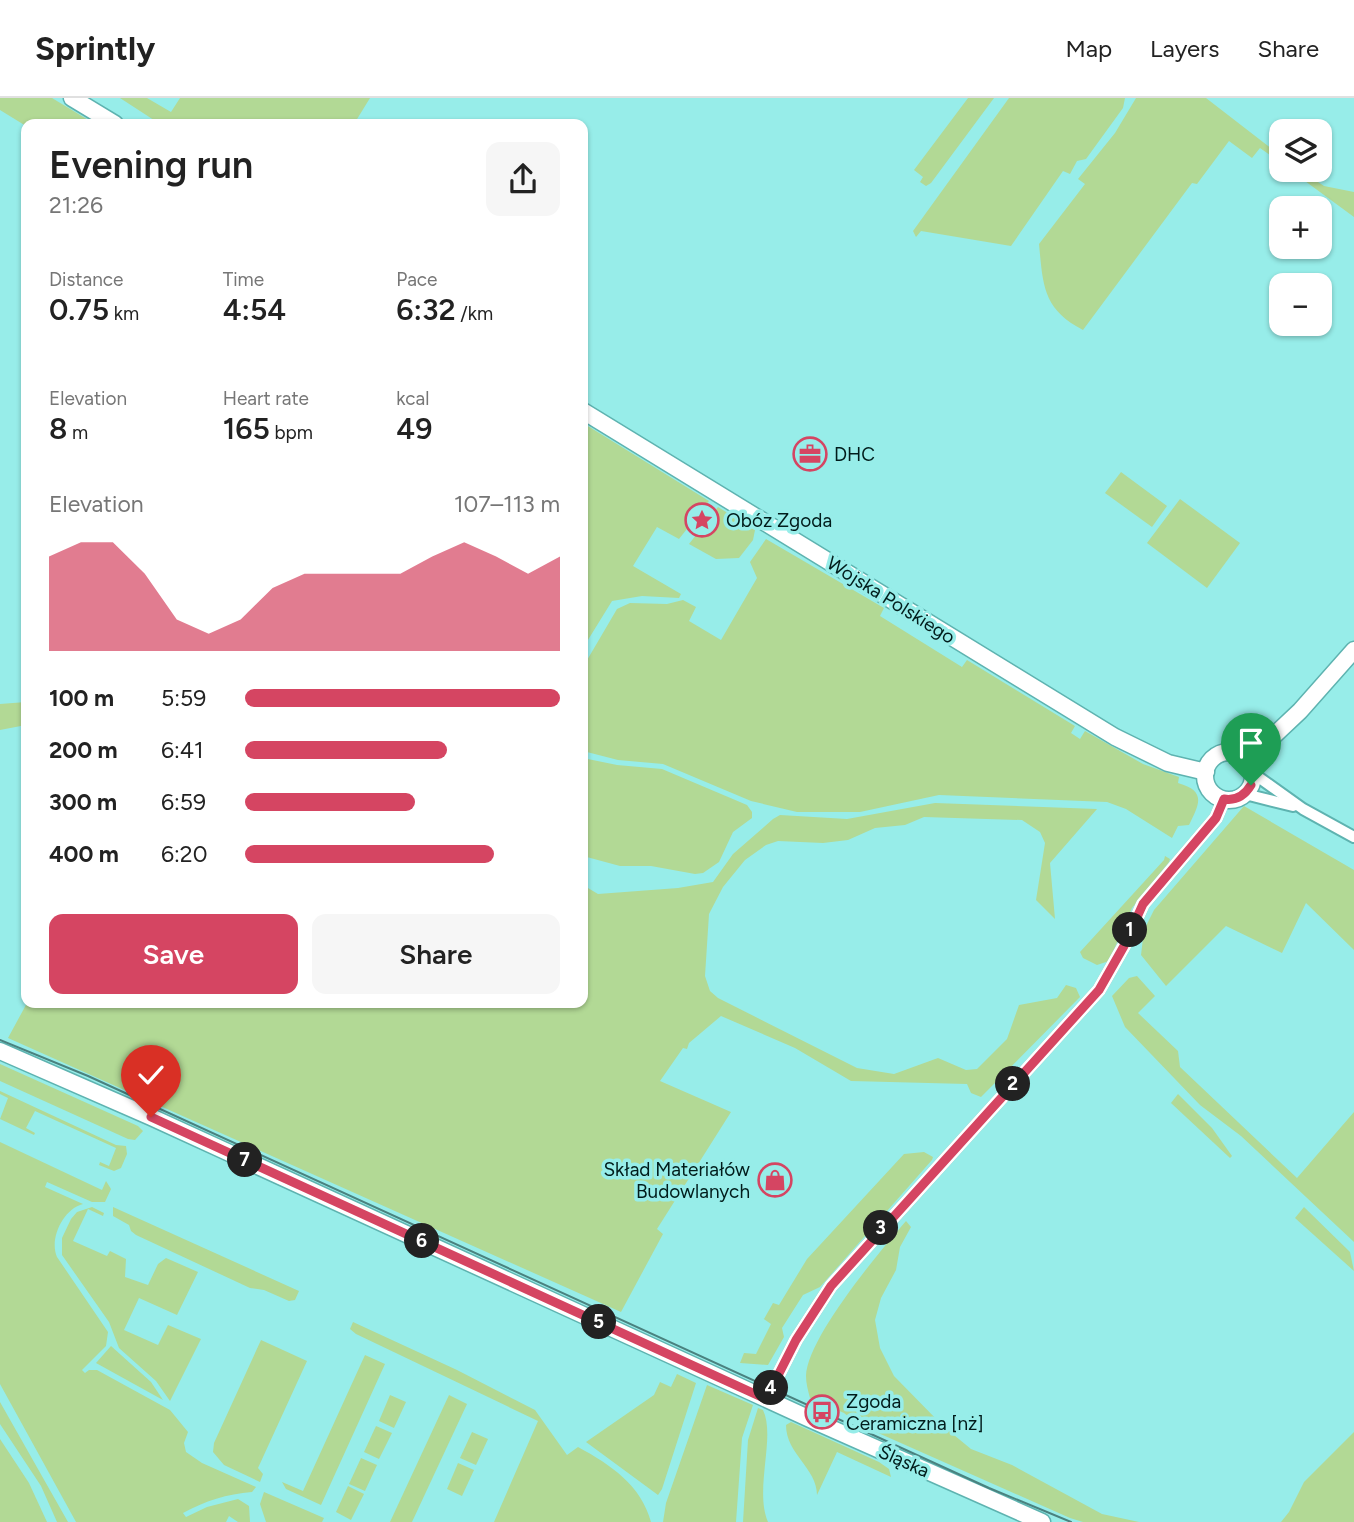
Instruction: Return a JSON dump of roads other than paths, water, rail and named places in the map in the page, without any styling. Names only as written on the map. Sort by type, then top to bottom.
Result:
[{"type":"street","points":[[72,98],[107,119]]},
{"type":"street","name":"Wojska Polskiego","points":[[588,414],[1115,737],[1168,763],[1206,772]]},
{"type":"street","points":[[1245,794],[1250,768],[1354,650]]},
{"type":"street","points":[[1303,809],[1245,794],[1230,800],[1217,796],[1208,785],[1206,772],[1211,760],[1223,753],[1236,754],[1303,809],[1354,837]]},
{"type":"street","points":[[766,1399],[796,1340],[831,1286],[1099,990],[1124,946],[1143,904],[1216,818],[1224,799]]},
{"type":"street","name":"Śląska","points":[[0,1051],[1042,1522]]},
{"type":"tram line","points":[[0,1040],[88,1076],[989,1488],[1071,1522]]},
{"type":"place","name":"DHC","points":[[810,454]]},
{"type":"place","name":"Obóz Zgoda","points":[[702,520]]},
{"type":"place","name":"Skład Materiałów Budowlanych","points":[[775,1180]]},
{"type":"place","name":"Zgoda Ceramiczna [nż]","points":[[822,1412]]}]
